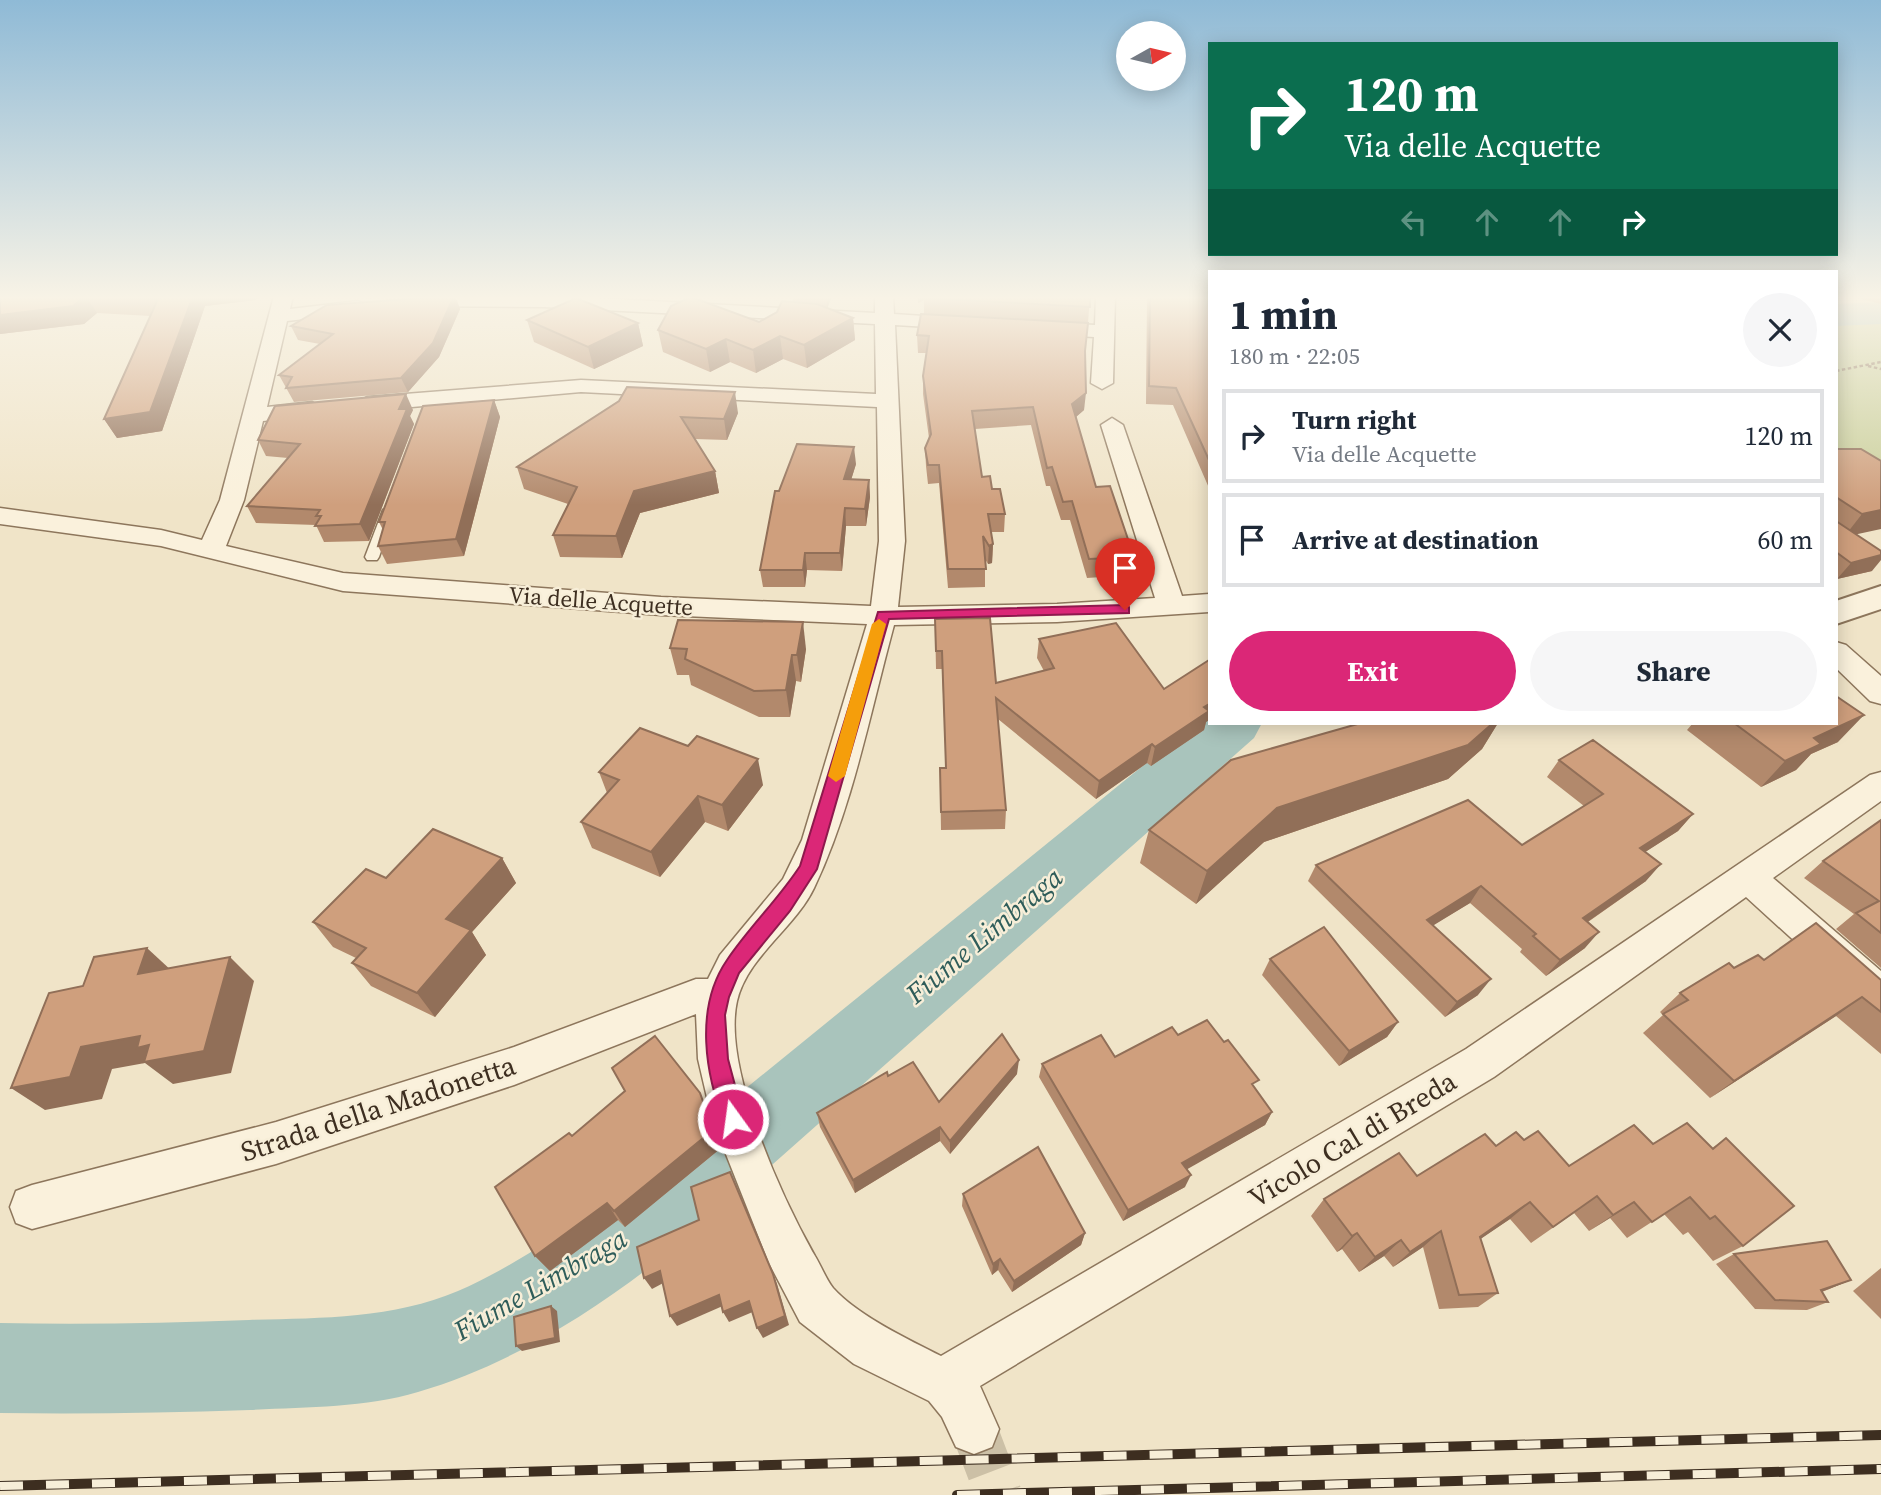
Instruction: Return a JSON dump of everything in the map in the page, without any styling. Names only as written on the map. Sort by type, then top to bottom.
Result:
[{"type":"street","points":[[211,550],[232,500],[266,366]]},
{"type":"street","points":[[885,366],[891,570],[883,615],[808,869],[783,906],[733,967],[719,997],[715,1015],[718,1059],[733,1119],[785,1247],[817,1305],[871,1347],[946,1384],[960,1399],[974,1429]]},
{"type":"street","points":[[1102,366],[1102,383]]},
{"type":"street","points":[[253,415],[344,406],[428,405],[581,386],[886,401]]},
{"type":"street","points":[[1112,425],[1172,607]]},
{"type":"street","name":"Via delle Acquette","points":[[0,516],[161,538],[343,582],[661,606],[883,615],[997,615],[1208,603]]},
{"type":"street","points":[[1838,592],[1881,586]]},
{"type":"street","points":[[1838,612],[1881,597]]},
{"type":"street","points":[[1838,654],[1881,693]]},
{"type":"street","name":"Vicolo Cal di Breda","points":[[946,1384],[961,1370],[1480,1063],[1881,784]]},
{"type":"street","points":[[1748,878],[1881,995]]},
{"type":"street","name":"Strada della Madonetta","points":[[33,1207],[276,1143],[514,1066],[696,996],[719,997]]},
{"type":"lane","points":[[372,557],[394,496]]},
{"type":"path","points":[[1838,371],[1860,366]]},
{"type":"green space","points":[[1838,366],[1881,366],[1881,476],[1838,478]]},
{"type":"building","points":[[128,366],[167,366],[150,412],[104,419]]},
{"type":"building","points":[[291,366],[412,366],[401,378],[286,388],[292,377],[279,375]]},
{"type":"building","points":[[925,366],[1085,366],[1086,393],[1072,404],[1096,487],[1110,486],[1134,557],[1089,559],[1072,501],[1063,502],[1052,467],[1047,468],[1033,407],[972,411],[982,477],[990,476],[992,489],[1000,489],[1005,514],[988,514],[993,544],[989,546],[983,536],[986,569],[948,569],[939,465],[928,465],[925,448],[931,434],[923,376]]},
{"type":"building","points":[[1149,366],[1208,366],[1208,458],[1176,388],[1149,386]]},
{"type":"building","points":[[627,387],[735,392],[724,419],[681,417],[715,471],[634,491],[616,536],[553,535],[577,487],[517,467],[619,401]]},
{"type":"building","points":[[406,394],[399,409],[407,409],[360,524],[315,526],[321,516],[316,516],[320,510],[247,506],[300,444],[258,440],[275,406]]},
{"type":"building","points":[[494,400],[456,539],[378,546],[385,522],[379,522],[423,406]]},
{"type":"building","points":[[797,444],[854,447],[844,479],[869,480],[865,509],[845,508],[840,553],[805,553],[803,570],[760,570],[775,491],[779,491]]},
{"type":"building","points":[[1838,449],[1861,449],[1881,461],[1881,510],[1862,514],[1838,498]]},
{"type":"building","points":[[1838,522],[1881,551],[1881,555],[1851,563],[1838,553]]},
{"type":"building","points":[[990,618],[996,683],[1054,668],[1039,639],[1116,623],[1164,689],[1208,661],[1208,705],[1204,707],[1208,712],[1155,747],[1152,744],[1099,781],[996,698],[1006,810],[941,812],[940,768],[946,768],[942,651],[936,651],[935,619]]},
{"type":"building","points":[[678,620],[803,622],[797,655],[792,655],[786,690],[754,691],[685,659],[687,649],[670,648]]},
{"type":"building","points":[[1838,697],[1864,715],[1814,738],[1821,744],[1785,761],[1737,725],[1838,725]]},
{"type":"building","points":[[1354,725],[1491,725],[1468,745],[1277,808],[1207,871],[1149,830],[1231,760]]},
{"type":"building","points":[[640,728],[688,746],[697,736],[758,759],[722,805],[698,796],[651,852],[581,822],[619,780],[599,772]]},
{"type":"building","points":[[1593,740],[1693,814],[1640,848],[1661,864],[1583,918],[1599,932],[1560,960],[1533,936],[1536,934],[1481,886],[1427,920],[1491,979],[1457,1002],[1316,865],[1468,800],[1522,845],[1603,794],[1559,760]]},
{"type":"building","points":[[1881,820],[1881,933],[1856,913],[1879,901],[1823,861]]},
{"type":"building","points":[[433,829],[502,858],[446,919],[471,930],[417,993],[352,963],[366,948],[313,922],[366,869],[386,878]]},
{"type":"building","points":[[1816,923],[1881,980],[1881,1012],[1862,997],[1734,1081],[1663,1014],[1688,1000],[1680,993],[1729,963],[1734,968],[1758,955],[1764,960]]},
{"type":"building","points":[[1324,927],[1398,1022],[1349,1051],[1270,959]]},
{"type":"building","points":[[147,948],[138,974],[230,957],[204,1051],[144,1062],[149,1045],[137,1048],[140,1036],[81,1047],[70,1077],[11,1088],[49,993],[83,986],[94,957]]},
{"type":"building","points":[[1207,1020],[1224,1042],[1228,1040],[1259,1080],[1252,1084],[1272,1112],[1182,1163],[1191,1175],[1128,1210],[1042,1064],[1101,1035],[1115,1057],[1172,1027],[1178,1035]]},
{"type":"building","points":[[1002,1034],[1019,1060],[950,1141],[940,1127],[853,1180],[817,1113],[887,1072],[888,1076],[913,1062],[939,1102]]},
{"type":"building","points":[[655,1036],[700,1093],[713,1130],[614,1211],[607,1203],[535,1256],[495,1187],[569,1133],[572,1136],[625,1091],[612,1068]]},
{"type":"building","points":[[1687,1123],[1713,1149],[1726,1138],[1794,1206],[1743,1246],[1715,1216],[1710,1219],[1690,1197],[1652,1222],[1634,1202],[1613,1215],[1597,1196],[1553,1227],[1530,1202],[1480,1237],[1498,1293],[1459,1295],[1441,1231],[1410,1252],[1401,1240],[1375,1257],[1357,1233],[1352,1236],[1324,1199],[1399,1153],[1417,1176],[1485,1134],[1496,1146],[1516,1132],[1524,1140],[1538,1131],[1569,1166],[1634,1125],[1653,1144]]},
{"type":"building","points":[[1038,1147],[1085,1233],[1014,1281],[1000,1259],[993,1264],[963,1194]]},
{"type":"building","points":[[730,1172],[773,1274],[785,1316],[757,1328],[749,1301],[723,1312],[719,1295],[670,1316],[660,1271],[644,1278],[637,1247],[699,1220],[691,1187]]},
{"type":"building","points":[[1827,1241],[1851,1280],[1821,1290],[1828,1302],[1775,1300],[1734,1254]]},
{"type":"building","points":[[551,1306],[555,1338],[516,1346],[514,1317]]},
{"type":"waterway","name":"Fiume Limbraga","points":[[0,1368],[156,1368],[345,1361],[415,1349],[508,1312],[573,1273],[693,1182],[1232,725]]},
{"type":"tunnel","points":[[974,1429],[999,1495]]},
{"type":"railway","points":[[0,1486],[1881,1435]]},
{"type":"railway","points":[[957,1495],[1881,1469]]},
{"type":"slow traffic","points":[[836,776],[879,624]]},
{"type":"route","points":[[733,1119],[718,1059],[715,1015],[719,997],[733,967],[748,945],[783,906],[808,869],[819,840],[883,615],[997,615],[1125,610]]}]
